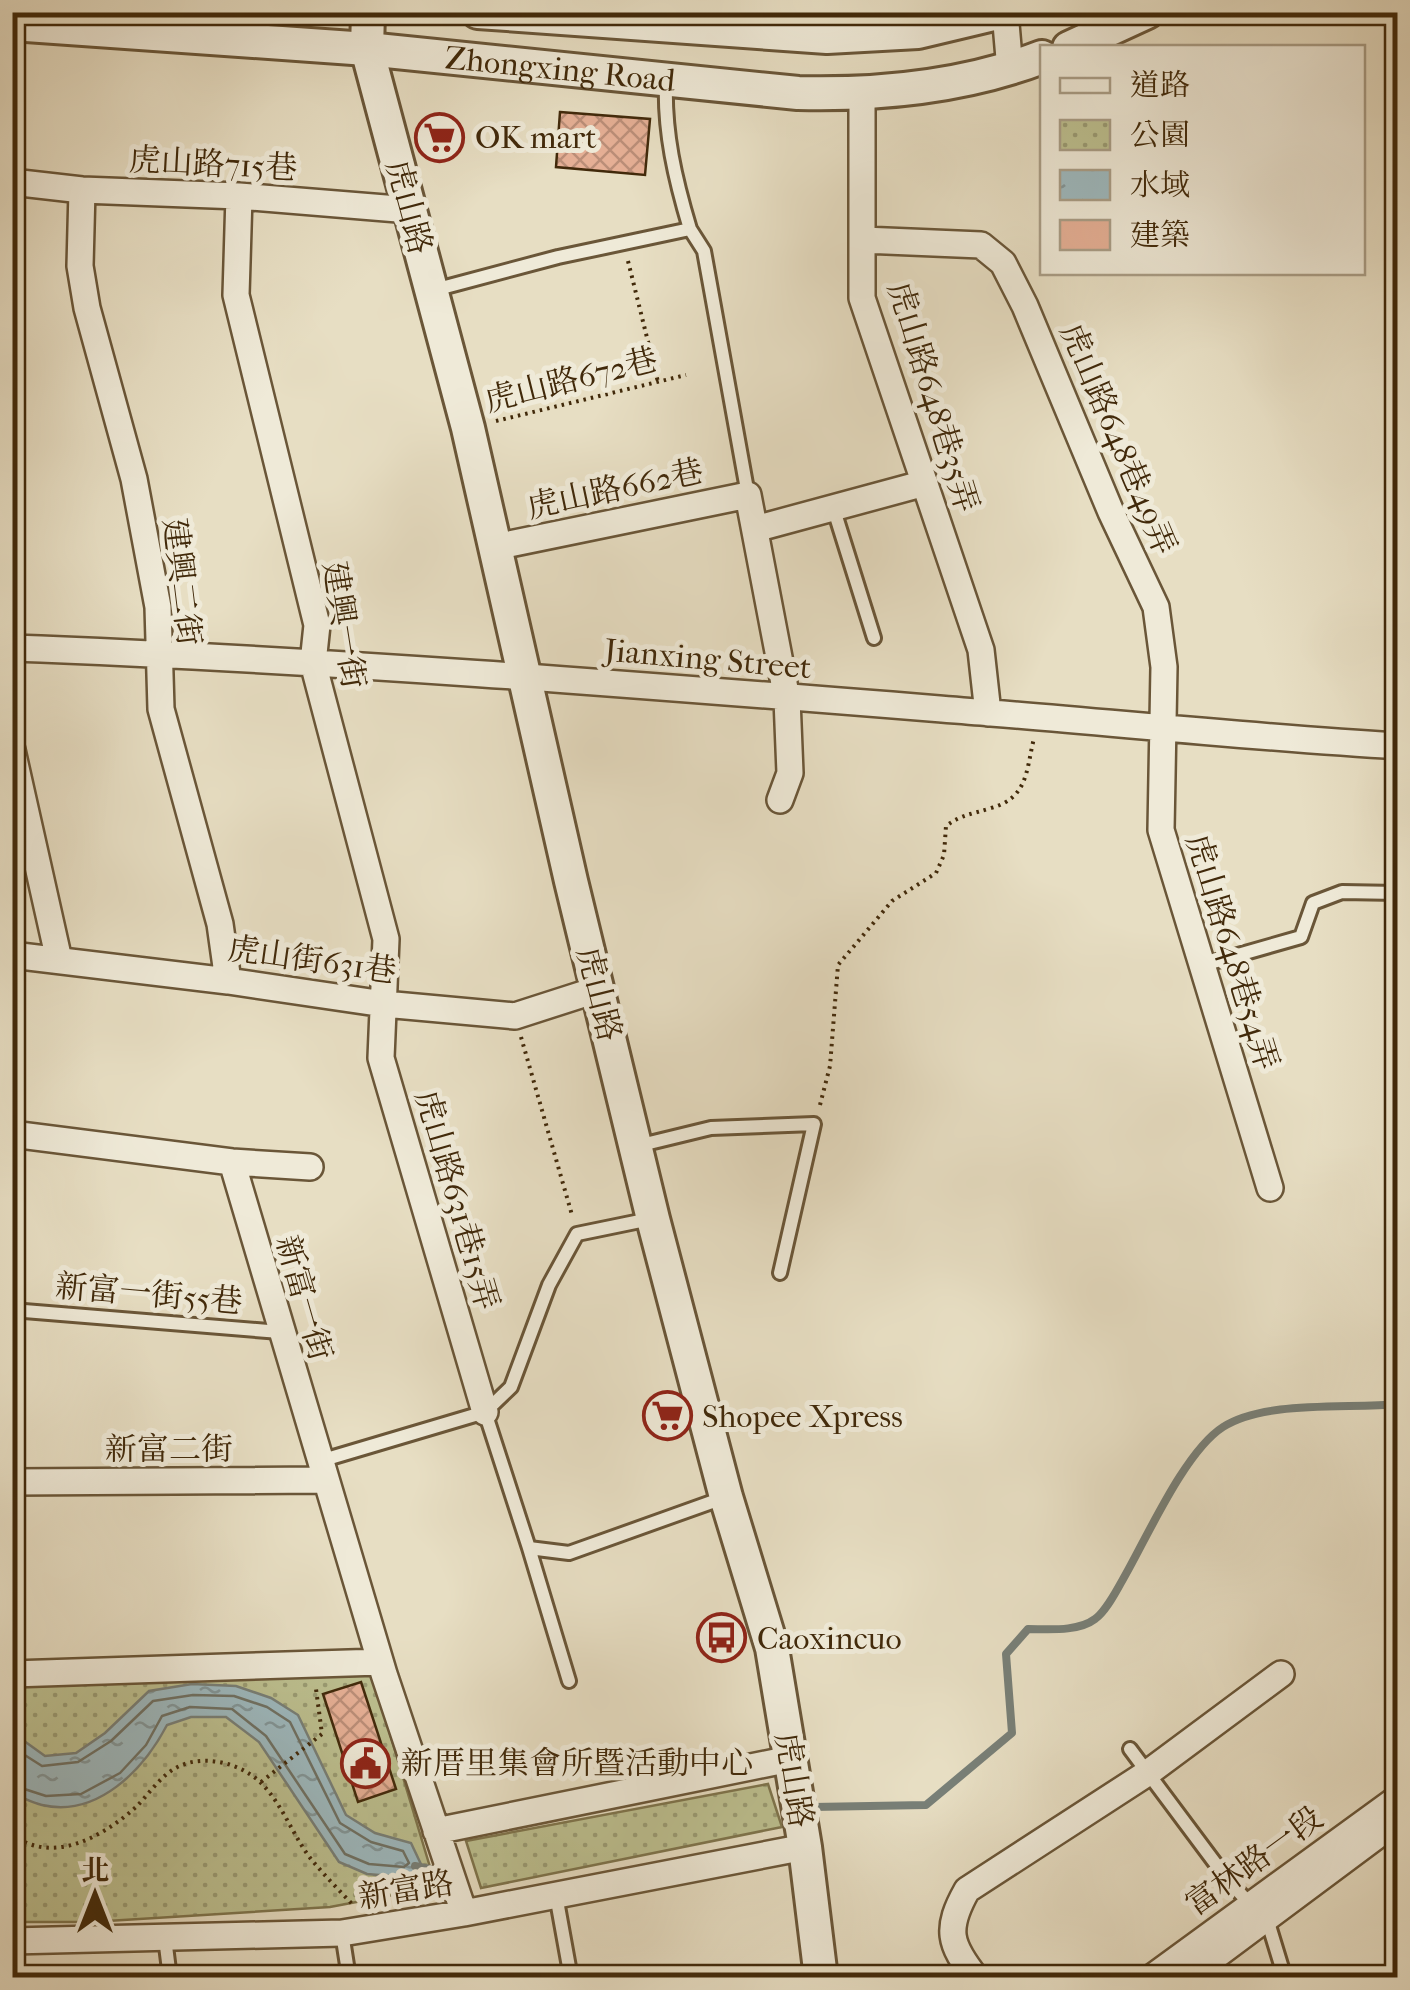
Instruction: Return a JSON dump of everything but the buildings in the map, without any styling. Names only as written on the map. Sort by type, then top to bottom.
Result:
[{"type":"street","name":"虎山路","points":[[368,12],[367,48],[468,428],[653,1219],[726,1497],[772,1648],[804,1847],[820,1978]]},
{"type":"street","name":"Zhongxing Road","points":[[478,12],[918,32],[1004,12]]},
{"type":"street","points":[[1004,12],[1010,70]]},
{"type":"street","points":[[1076,45],[1147,12]]},
{"type":"street","name":"Zhongxing Road","points":[[12,24],[367,48],[798,93],[862,94],[945,84],[1010,70],[1040,58]]},
{"type":"street","name":"虎山路648巷35弄","points":[[862,94],[862,298],[981,650],[988,713]]},
{"type":"street","name":"虎山路715巷","points":[[12,182],[82,190],[239,196],[410,210]]},
{"type":"street","name":"建興二街","points":[[82,190],[80,266],[87,308],[134,479],[158,607],[161,709],[220,924],[228,980]]},
{"type":"street","name":"建興一街","points":[[239,196],[236,295],[317,624],[313,663],[386,939],[384,1004]]},
{"type":"street","name":"虎山路648巷49弄","points":[[863,240],[981,245],[1002,263],[1026,306],[1111,512],[1156,607],[1164,666],[1164,731]]},
{"type":"street","points":[[755,529],[926,483]]},
{"type":"street","points":[[748,496],[787,698],[790,774],[780,800]]},
{"type":"street","name":"虎山路662巷","points":[[495,547],[748,496]]},
{"type":"street","name":"Jianxing Street","points":[[12,648],[524,677],[1039,717],[1164,731],[1398,746]]},
{"type":"street","name":"虎山路648巷54弄","points":[[1164,731],[1160,830],[1270,1188]]},
{"type":"street","points":[[12,750],[59,960]]},
{"type":"street","name":"虎山街631巷","points":[[12,955],[228,980],[384,1004],[515,1016],[598,988]]},
{"type":"street","name":"虎山路631巷15弄","points":[[384,1004],[381,1058],[485,1412]]},
{"type":"street","points":[[12,1134],[232,1162],[310,1167]]},
{"type":"street","name":"新富一街","points":[[232,1162],[380,1662],[464,1914]]},
{"type":"street","name":"新富二街","points":[[12,1482],[322,1471]]},
{"type":"street","points":[[12,1674],[380,1662]]},
{"type":"street","points":[[976,1978],[958,1955],[952,1935],[955,1912],[967,1890],[1149,1772],[1281,1674]]},
{"type":"street","points":[[436,1831],[790,1758]]},
{"type":"street","name":"富林路一段","points":[[1186,1978],[1258,1911],[1398,1798]]},
{"type":"street","name":"富林路一段","points":[[1151,1978],[1398,1820]]},
{"type":"street","name":"新富路","points":[[12,1942],[342,1933],[464,1914],[804,1847]]},
{"type":"lane","points":[[666,80],[664,114],[671,164],[690,229],[704,252],[748,496]]},
{"type":"lane","points":[[432,290],[558,257],[690,229]]},
{"type":"lane","points":[[834,510],[874,638]]},
{"type":"lane","points":[[1204,965],[1301,937],[1314,903],[1342,892],[1398,894]]},
{"type":"lane","points":[[636,1146],[711,1128],[814,1124],[780,1273]]},
{"type":"lane","points":[[322,1471],[485,1412],[511,1387],[549,1285],[577,1234],[653,1219]]},
{"type":"lane","name":"新富一街55巷","points":[[12,1310],[280,1332]]},
{"type":"lane","points":[[485,1412],[569,1681]]},
{"type":"lane","points":[[529,1548],[570,1552],[726,1497]]},
{"type":"lane","points":[[1130,1749],[1227,1879],[1258,1911],[1285,1978]]},
{"type":"lane","points":[[556,1895],[571,1978]]},
{"type":"lane","points":[[342,1933],[349,1978]]},
{"type":"lane","points":[[165,1938],[170,1978]]},
{"type":"path","points":[[627,258],[658,382]]},
{"type":"path","name":"虎山路672巷","points":[[468,428],[686,375]]},
{"type":"path","points":[[814,1124],[830,1066],[838,965],[892,901],[936,873],[944,856],[946,826],[961,814],[1014,800],[1024,783],[1039,717]]},
{"type":"path","points":[[515,1016],[577,1234]]},
{"type":"path","points":[[260,1783],[322,1734],[314,1689],[332,1686]]},
{"type":"path","points":[[12,1834],[25,1844],[54,1849],[82,1842],[113,1827],[173,1769],[194,1761],[215,1761],[238,1768],[260,1783],[312,1861],[373,1928]]},
{"type":"green space","points":[[372,1674],[436,1887],[330,1907],[91,1922],[13,1922],[12,1682]]},
{"type":"green space","points":[[768,1784],[782,1827],[481,1888],[466,1841]]},
{"type":"water","points":[[192,1684],[236,1686],[271,1698],[298,1715],[346,1815],[375,1833],[411,1843],[428,1879],[367,1874],[339,1862],[259,1742],[226,1717],[191,1717],[167,1725],[132,1773],[100,1797],[82,1804],[42,1805],[13,1794],[13,1733],[45,1756],[76,1753],[105,1733],[149,1691]]},
{"type":"waterway","points":[[813,1807],[926,1805],[1012,1733],[1006,1654],[1028,1629],[1072,1628],[1099,1616],[1180,1476],[1208,1439],[1223,1427],[1240,1418],[1283,1409],[1398,1404]]},
{"type":"waterway","points":[[415,1866],[440,1871]]},
{"type":"place","name":"OK mart","points":[[440,137]]},
{"type":"place","name":"Shopee Xpress","points":[[667,1416]]},
{"type":"place","name":"Caoxincuo","points":[[722,1638]]},
{"type":"place","name":"新厝里集會所暨活動中心","points":[[366,1763]]}]
